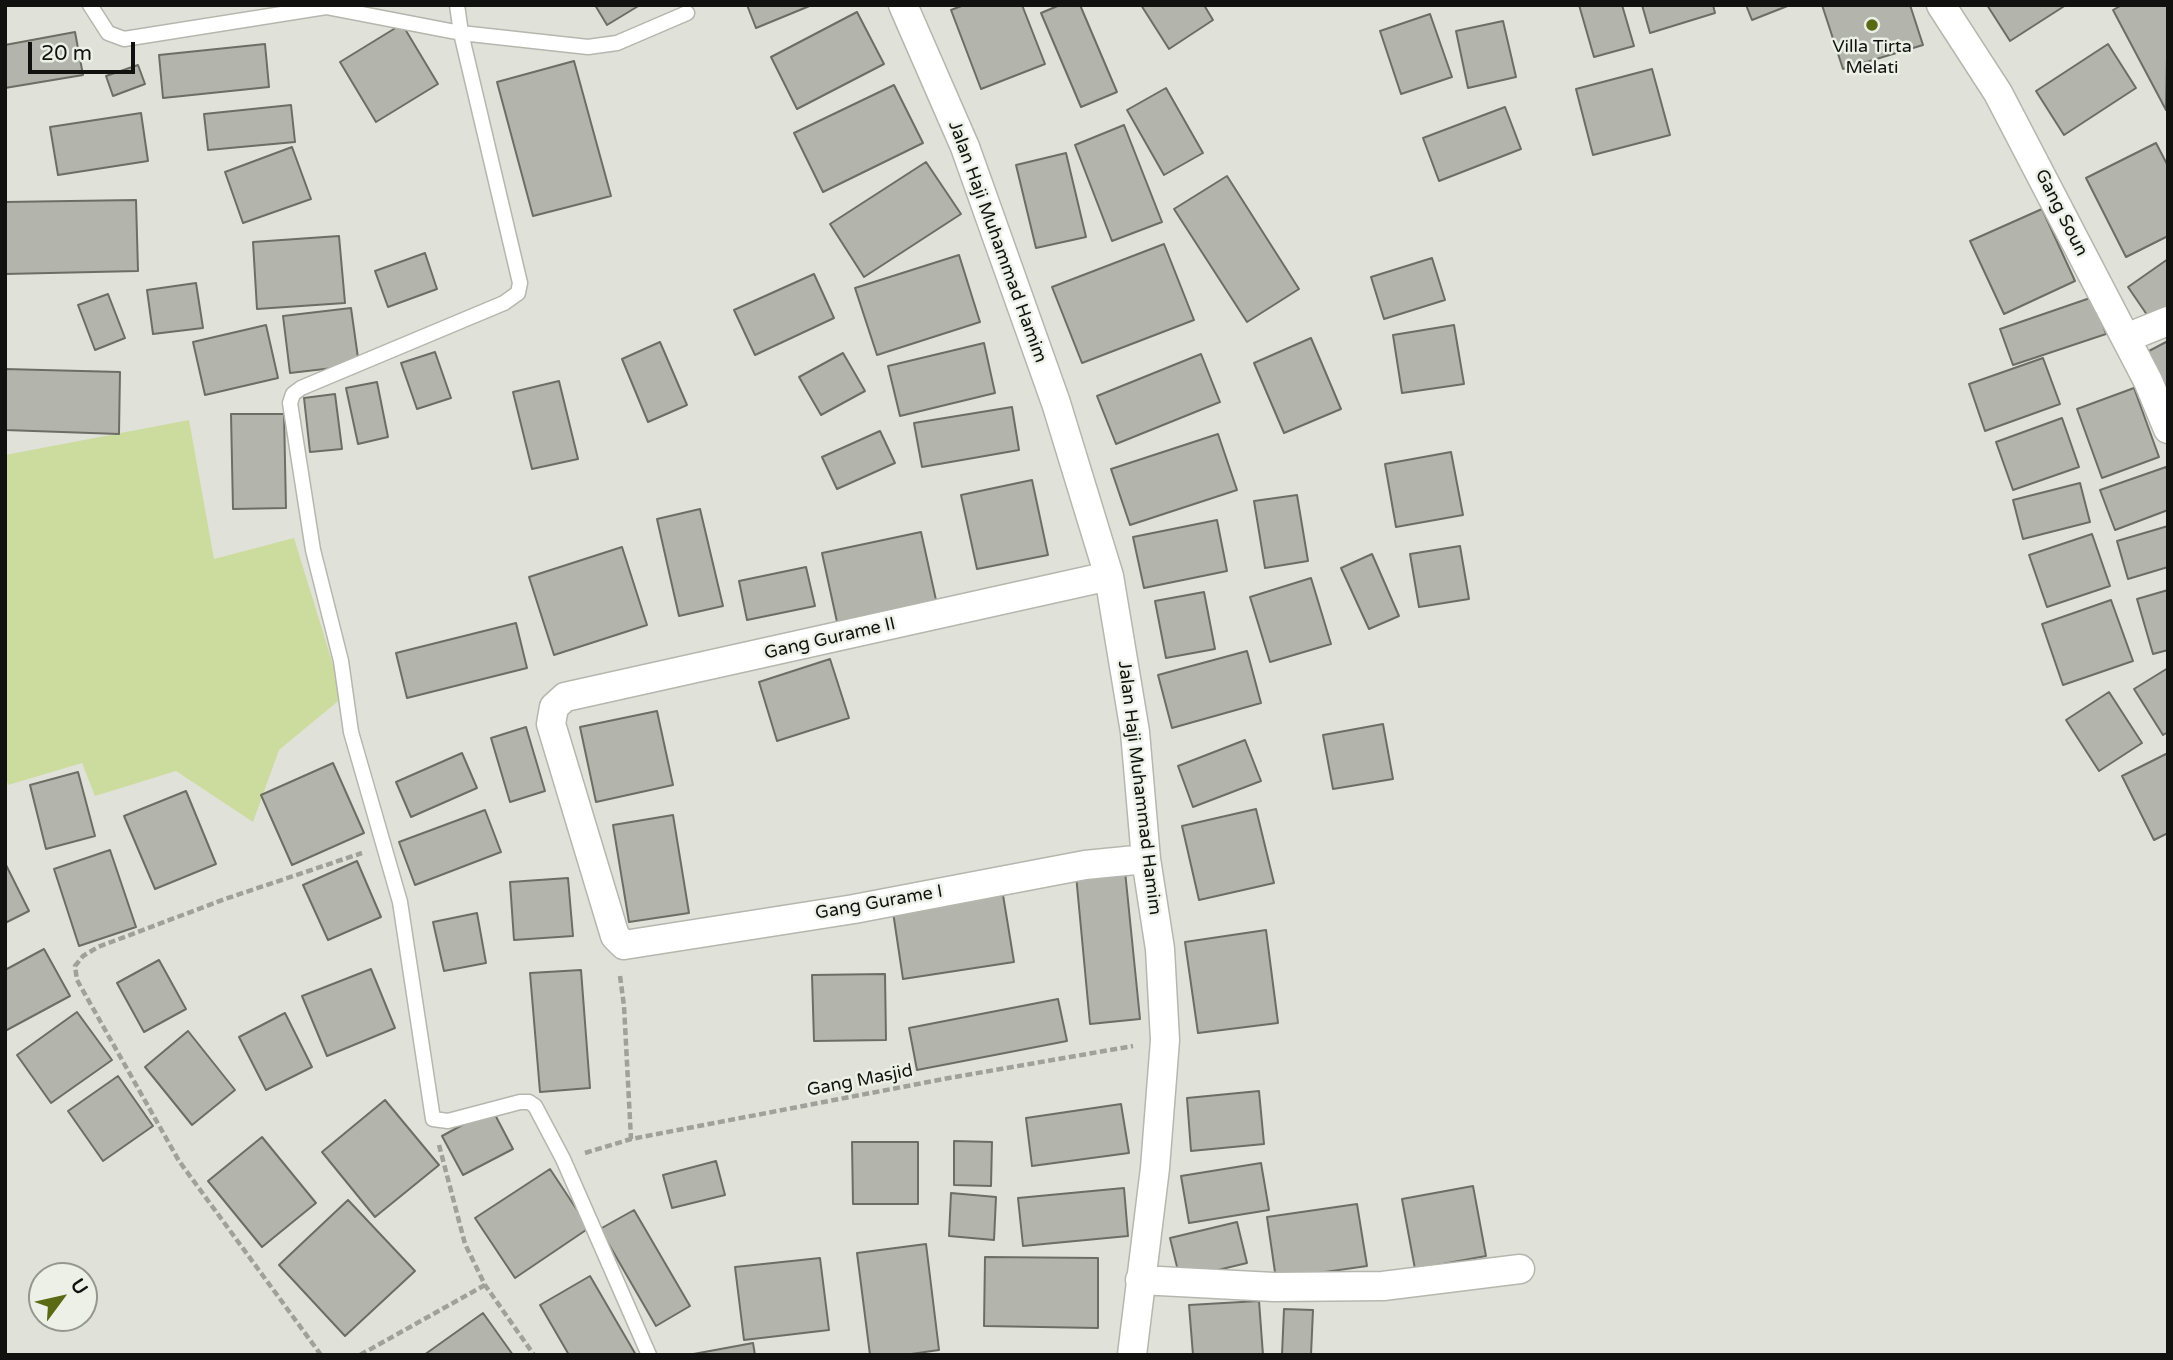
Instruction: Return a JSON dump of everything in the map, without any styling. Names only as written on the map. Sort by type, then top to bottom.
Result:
[{"type":"street","name":"Jalan Haji Muhammad Hamim","points":[[902,5],[965,147],[1056,403],[1108,576],[1135,732],[1146,859],[1160,949],[1165,1040],[1155,1168],[1132,1355]]},
{"type":"street","name":"Gang Soun","points":[[1941,5],[1998,93],[2148,381],[2168,429]]},
{"type":"street","points":[[2126,338],[2168,321]]},
{"type":"street","name":"Gang Gurame II","points":[[615,936],[551,724],[554,707],[565,697],[1108,576]]},
{"type":"street","name":"Gang Gurame I","points":[[615,936],[624,945],[636,944],[854,909],[1085,865],[1146,859]]},
{"type":"street","points":[[1140,1280],[1274,1287],[1383,1286],[1520,1269]]},
{"type":"lane","points":[[90,5],[108,33],[124,39],[325,6],[461,33],[587,47],[617,43],[687,13]]},
{"type":"lane","points":[[457,5],[461,33],[520,284],[518,293],[504,303],[301,388],[293,394],[290,403],[313,550],[341,661],[351,732],[400,902],[433,1119],[448,1121],[520,1102],[529,1102],[535,1106],[564,1159],[649,1355]]},
{"type":"path","points":[[321,1355],[179,1161],[77,980],[75,966],[83,956],[98,947],[225,899],[383,846]]},
{"type":"path","points":[[615,936],[624,1006],[631,1139]]},
{"type":"path","name":"Gang Masjid","points":[[564,1159],[631,1139],[1165,1040]]},
{"type":"path","points":[[433,1119],[465,1244],[485,1285],[534,1355]]},
{"type":"path","points":[[360,1355],[485,1285]]},
{"type":"green space","points":[[189,420],[214,559],[294,538],[343,697],[279,750],[253,822],[176,771],[95,796],[82,763],[8,785],[5,772],[5,455]]},
{"type":"building","points":[[595,5],[640,5],[607,25]]},
{"type":"building","points":[[747,5],[812,5],[756,28]]},
{"type":"building","points":[[964,5],[1022,5],[1045,64],[981,89],[951,10]]},
{"type":"building","points":[[1060,5],[1080,5],[1117,92],[1081,107],[1041,13]]},
{"type":"building","points":[[1141,5],[1204,5],[1213,20],[1169,49]]},
{"type":"building","points":[[1579,5],[1622,5],[1634,46],[1594,57]]},
{"type":"building","points":[[1642,5],[1713,5],[1715,13],[1650,33]]},
{"type":"building","points":[[1746,5],[1790,5],[1752,20]]},
{"type":"building","name":"Villa Tirta Melati","points":[[1822,5],[1910,5],[1923,45],[1843,69]]},
{"type":"building","points":[[1987,5],[2066,5],[2010,41]]},
{"type":"building","points":[[2122,5],[2168,5],[2166,110],[2113,10]]},
{"type":"building","points":[[857,12],[884,64],[797,109],[771,57]]},
{"type":"building","points":[[1430,14],[1452,77],[1401,94],[1380,31]]},
{"type":"building","points":[[1503,21],[1516,77],[1468,88],[1456,31]]},
{"type":"building","points":[[402,24],[438,84],[376,122],[340,62]]},
{"type":"building","points":[[75,32],[83,75],[5,88],[5,45]]},
{"type":"building","points":[[265,44],[269,87],[163,98],[159,55]]},
{"type":"building","points":[[2108,44],[2136,88],[2064,135],[2036,91]]},
{"type":"building","points":[[574,61],[611,196],[533,216],[497,82]]},
{"type":"building","points":[[138,65],[145,84],[113,96],[106,76]]},
{"type":"building","points":[[1652,69],[1670,135],[1593,155],[1576,89]]},
{"type":"building","points":[[894,85],[923,143],[823,192],[794,133]]},
{"type":"building","points":[[1166,88],[1203,153],[1164,175],[1127,110]]},
{"type":"building","points":[[291,105],[295,142],[208,150],[204,114]]},
{"type":"building","points":[[1505,107],[1521,149],[1439,181],[1423,138]]},
{"type":"building","points":[[141,113],[148,161],[58,175],[50,127]]},
{"type":"building","points":[[1124,125],[1162,222],[1112,241],[1075,145]]},
{"type":"building","points":[[2156,143],[2168,166],[2168,236],[2126,257],[2086,178]]},
{"type":"building","points":[[292,147],[311,199],[243,223],[225,172]]},
{"type":"building","points":[[1066,153],[1086,237],[1036,248],[1016,165]]},
{"type":"building","points":[[926,162],[961,214],[864,277],[830,224]]},
{"type":"building","points":[[1227,176],[1299,289],[1247,322],[1174,209]]},
{"type":"building","points":[[136,200],[138,271],[5,274],[5,202]]},
{"type":"building","points":[[2042,209],[2075,281],[2004,314],[1970,241]]},
{"type":"building","points":[[339,236],[345,303],[257,309],[253,242]]},
{"type":"building","points":[[1164,244],[1194,320],[1082,363],[1052,287]]},
{"type":"building","points":[[425,253],[437,289],[388,307],[375,271]]},
{"type":"building","points":[[959,255],[980,322],[877,355],[855,288]]},
{"type":"building","points":[[1432,258],[1445,300],[1384,319],[1371,277]]},
{"type":"building","points":[[2168,259],[2168,316],[2154,325],[2128,287]]},
{"type":"building","points":[[814,274],[834,318],[755,355],[734,310]]},
{"type":"building","points":[[196,283],[203,328],[153,334],[147,290]]},
{"type":"building","points":[[108,294],[125,338],[95,350],[78,305]]},
{"type":"building","points":[[2093,297],[2106,334],[2013,365],[2000,329]]},
{"type":"building","points":[[351,308],[359,365],[290,373],[283,316]]},
{"type":"building","points":[[266,325],[278,378],[205,395],[193,342]]},
{"type":"building","points":[[1454,325],[1464,384],[1402,393],[1393,335]]},
{"type":"building","points":[[1311,338],[1341,409],[1284,433],[1254,363]]},
{"type":"building","points":[[2168,341],[2168,390],[2147,352]]},
{"type":"building","points":[[660,342],[687,405],[648,422],[622,359]]},
{"type":"building","points":[[984,343],[995,393],[900,416],[888,366]]},
{"type":"building","points":[[435,352],[451,398],[417,409],[401,363]]},
{"type":"building","points":[[843,353],[865,391],[821,415],[799,377]]},
{"type":"building","points":[[1201,354],[1220,402],[1116,444],[1097,396]]},
{"type":"building","points":[[2043,358],[2060,404],[1985,431],[1969,384]]},
{"type":"building","points":[[5,369],[120,372],[119,434],[5,430]]},
{"type":"building","points":[[559,381],[578,459],[532,469],[513,392]]},
{"type":"building","points":[[377,382],[388,437],[358,444],[346,388]]},
{"type":"building","points":[[2134,388],[2159,457],[2102,478],[2077,409]]},
{"type":"building","points":[[335,394],[342,449],[310,452],[304,398]]},
{"type":"building","points":[[1012,407],[1019,450],[922,467],[914,423]]},
{"type":"building","points":[[231,414],[284,414],[286,508],[233,509]]},
{"type":"building","points":[[2062,418],[2079,467],[2013,490],[1996,442]]},
{"type":"building","points":[[880,431],[895,463],[837,489],[822,457]]},
{"type":"building","points":[[1218,434],[1237,490],[1130,525],[1111,469]]},
{"type":"building","points":[[1451,452],[1463,515],[1396,527],[1385,464]]},
{"type":"building","points":[[2166,467],[2168,510],[2115,530],[2100,490]]},
{"type":"building","points":[[1032,480],[1048,555],[977,569],[961,495]]},
{"type":"building","points":[[2080,483],[2090,522],[2023,539],[2013,500]]},
{"type":"building","points":[[1297,495],[1308,561],[1265,568],[1254,501]]},
{"type":"building","points":[[700,509],[723,606],[679,616],[657,519]]},
{"type":"building","points":[[1217,520],[1227,571],[1144,588],[1133,537]]},
{"type":"building","points":[[2168,526],[2168,567],[2128,579],[2117,541]]},
{"type":"building","points":[[921,532],[936,600],[837,622],[822,553]]},
{"type":"building","points":[[2092,534],[2110,586],[2047,607],[2029,555]]},
{"type":"building","points":[[1460,546],[1469,599],[1419,607],[1410,554]]},
{"type":"building","points":[[622,547],[647,625],[554,655],[529,577]]},
{"type":"building","points":[[1372,554],[1399,616],[1369,629],[1341,568]]},
{"type":"building","points":[[806,567],[815,606],[747,620],[739,581]]},
{"type":"building","points":[[1311,578],[1331,644],[1270,662],[1250,597]]},
{"type":"building","points":[[2168,590],[2168,650],[2153,654],[2137,599]]},
{"type":"building","points":[[1204,592],[1215,649],[1166,658],[1155,601]]},
{"type":"building","points":[[2111,600],[2133,661],[2063,685],[2042,624]]},
{"type":"building","points":[[516,623],[527,668],[407,698],[396,653]]},
{"type":"building","points":[[1247,651],[1261,703],[1172,728],[1158,675]]},
{"type":"building","points":[[830,659],[849,718],[777,741],[759,682]]},
{"type":"building","points":[[2168,668],[2168,732],[2163,735],[2134,689]]},
{"type":"building","points":[[2109,692],[2142,743],[2099,771],[2066,720]]},
{"type":"building","points":[[657,711],[673,785],[596,802],[580,727]]},
{"type":"building","points":[[1383,724],[1393,779],[1333,789],[1323,735]]},
{"type":"building","points":[[526,727],[545,791],[510,802],[491,738]]},
{"type":"building","points":[[1245,740],[1261,781],[1193,807],[1178,766]]},
{"type":"building","points":[[462,753],[477,788],[411,817],[396,782]]},
{"type":"building","points":[[2168,753],[2168,833],[2154,840],[2122,776]]},
{"type":"building","points":[[333,763],[364,833],[292,865],[261,795]]},
{"type":"building","points":[[78,772],[95,836],[46,849],[30,785]]},
{"type":"building","points":[[186,791],[216,864],[155,889],[124,816]]},
{"type":"building","points":[[1256,809],[1274,883],[1199,900],[1182,826]]},
{"type":"building","points":[[485,810],[501,852],[415,885],[399,842]]},
{"type":"building","points":[[673,815],[689,913],[629,922],[613,825]]},
{"type":"building","points":[[110,850],[136,927],[79,946],[54,869]]},
{"type":"building","points":[[357,861],[381,917],[328,940],[303,885]]},
{"type":"building","points":[[5,866],[29,911],[5,923]]},
{"type":"building","points":[[1125,871],[1140,1019],[1090,1024],[1076,875]]},
{"type":"building","points":[[568,878],[573,936],[514,940],[510,882]]},
{"type":"building","points":[[1003,895],[1014,962],[903,979],[893,912]]},
{"type":"building","points":[[477,913],[486,963],[444,971],[433,922]]},
{"type":"building","points":[[1266,930],[1278,1023],[1198,1033],[1185,942]]},
{"type":"building","points":[[44,949],[70,996],[5,1031],[5,970]]},
{"type":"building","points":[[159,960],[186,1009],[144,1032],[117,983]]},
{"type":"building","points":[[371,969],[395,1028],[327,1056],[302,996]]},
{"type":"building","points":[[581,970],[590,1088],[540,1092],[530,973]]},
{"type":"building","points":[[885,974],[886,1040],[814,1041],[812,975]]},
{"type":"building","points":[[1058,999],[1067,1041],[917,1070],[909,1028]]},
{"type":"building","points":[[77,1012],[112,1060],[51,1103],[17,1055]]},
{"type":"building","points":[[285,1013],[312,1067],[266,1090],[239,1037]]},
{"type":"building","points":[[188,1031],[235,1090],[192,1125],[145,1067]]},
{"type":"building","points":[[118,1076],[153,1126],[103,1161],[68,1111]]},
{"type":"building","points":[[1259,1091],[1264,1144],[1191,1151],[1187,1098]]},
{"type":"building","points":[[385,1100],[439,1165],[375,1217],[322,1152]]},
{"type":"building","points":[[1121,1104],[1129,1153],[1032,1166],[1026,1118]]},
{"type":"building","points":[[492,1109],[513,1149],[463,1175],[442,1136]]},
{"type":"building","points":[[262,1137],[316,1203],[262,1247],[208,1181]]},
{"type":"building","points":[[954,1141],[992,1142],[991,1186],[954,1185]]},
{"type":"building","points":[[852,1142],[918,1142],[918,1204],[853,1204]]},
{"type":"building","points":[[716,1161],[725,1195],[672,1208],[663,1175]]},
{"type":"building","points":[[1261,1163],[1269,1210],[1189,1223],[1181,1176]]},
{"type":"building","points":[[550,1169],[589,1228],[515,1278],[475,1218]]},
{"type":"building","points":[[1473,1186],[1486,1256],[1415,1269],[1402,1199]]},
{"type":"building","points":[[1124,1188],[1128,1236],[1023,1246],[1018,1198]]},
{"type":"building","points":[[951,1193],[996,1197],[994,1240],[949,1236]]},
{"type":"building","points":[[348,1200],[415,1271],[345,1336],[279,1265]]},
{"type":"building","points":[[1357,1204],[1367,1266],[1276,1279],[1267,1217]]},
{"type":"building","points":[[634,1210],[690,1306],[656,1326],[600,1229]]},
{"type":"building","points":[[1237,1222],[1247,1263],[1180,1279],[1170,1238]]},
{"type":"building","points":[[926,1244],[939,1350],[904,1355],[870,1355],[857,1253]]},
{"type":"building","points":[[985,1257],[1098,1258],[1098,1328],[984,1326]]},
{"type":"building","points":[[820,1258],[829,1330],[744,1340],[735,1267]]},
{"type":"building","points":[[590,1276],[636,1355],[569,1355],[540,1305]]},
{"type":"building","points":[[1259,1301],[1263,1355],[1193,1355],[1189,1305]]},
{"type":"building","points":[[1284,1309],[1313,1310],[1311,1355],[1282,1355]]},
{"type":"building","points":[[483,1313],[513,1355],[424,1355]]},
{"type":"building","points":[[753,1343],[755,1355],[688,1355]]},
{"type":"place","name":"Villa Tirta Melati","points":[[1872,25]]}]
